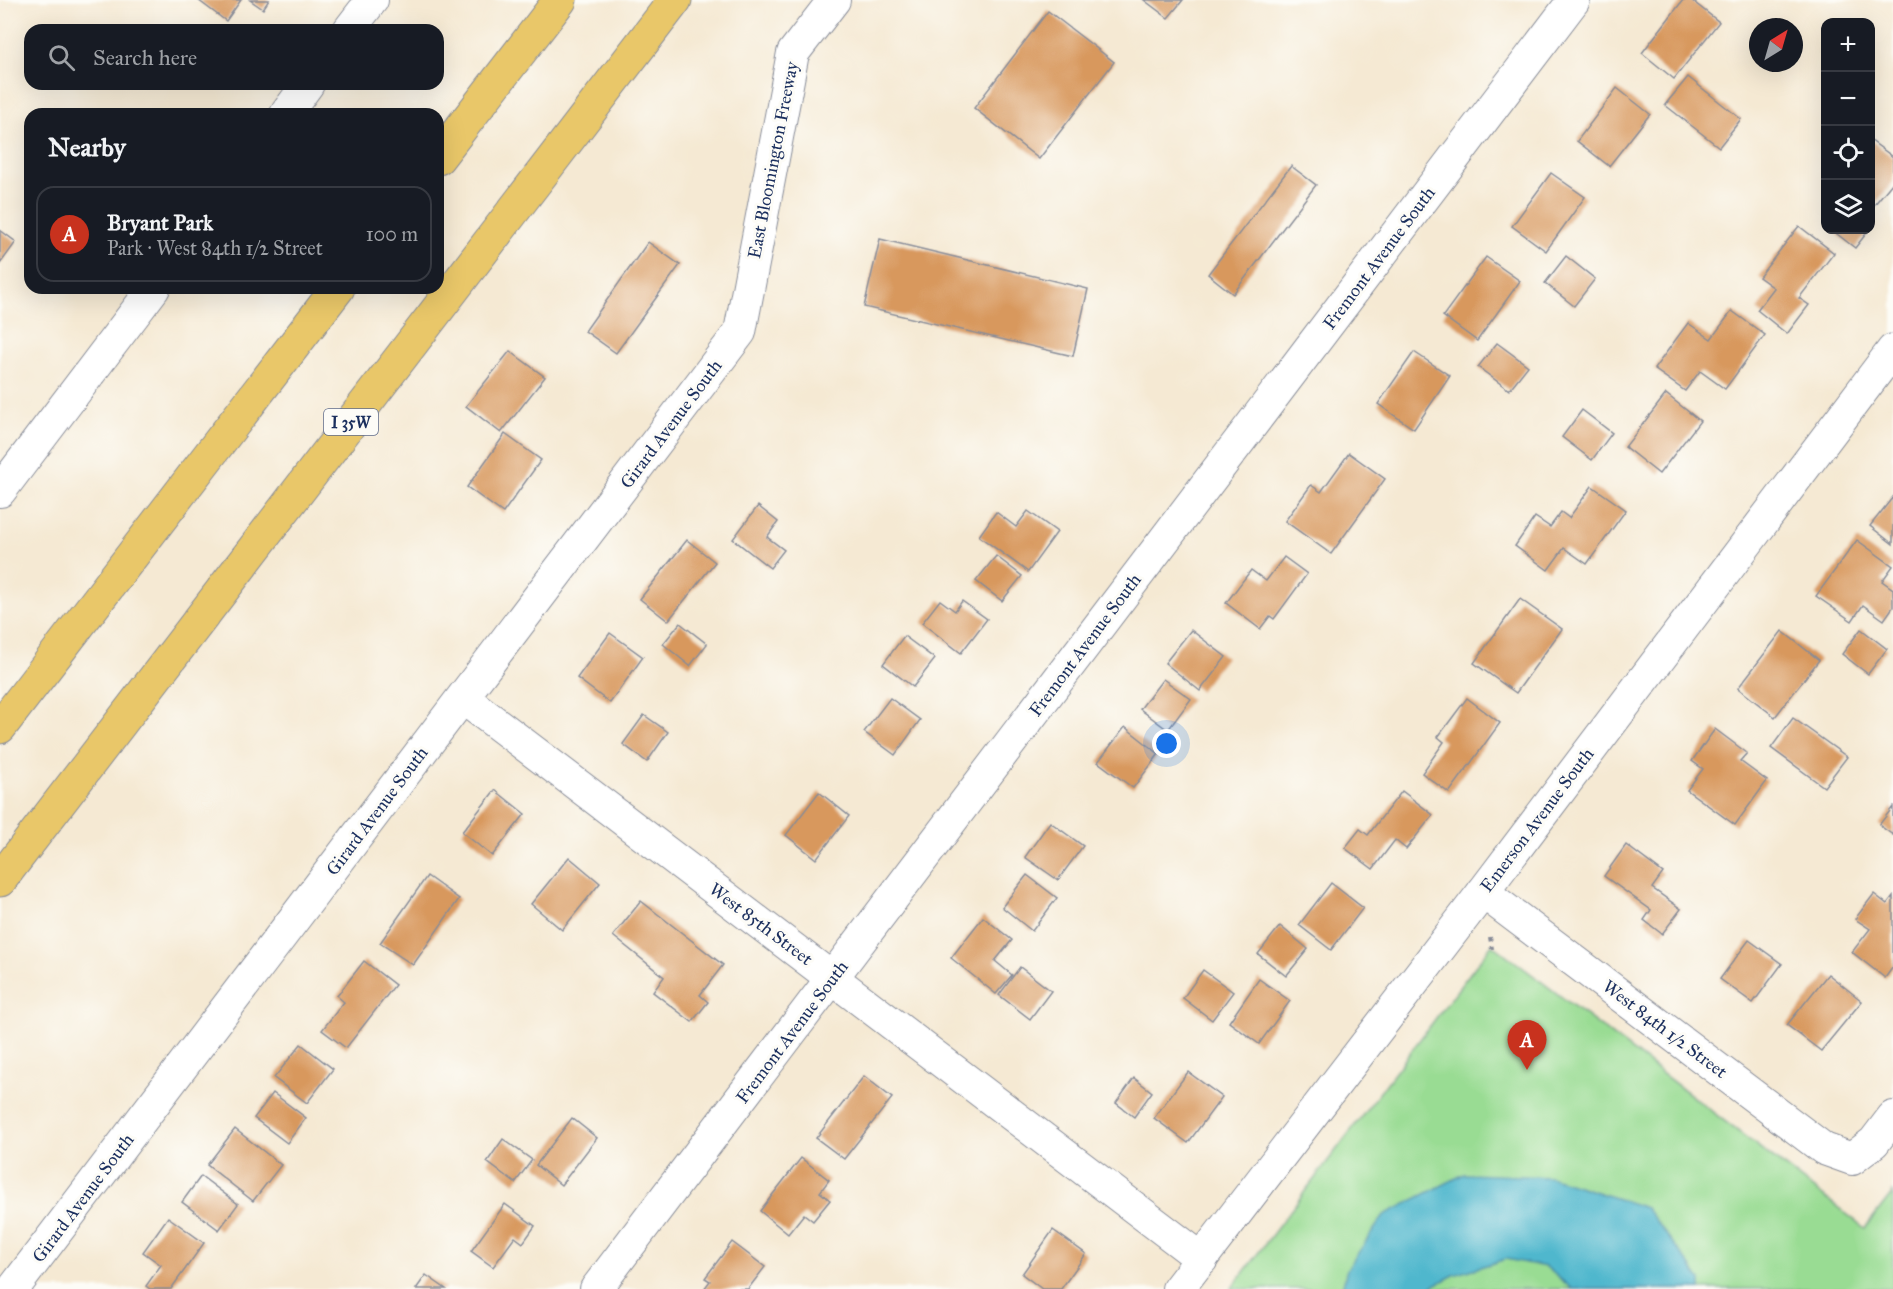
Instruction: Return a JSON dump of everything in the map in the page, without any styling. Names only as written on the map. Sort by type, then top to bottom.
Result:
[{"type":"highway","points":[[444,150],[560,0]]},
{"type":"highway","name":"I 35W","points":[[0,880],[675,0]]},
{"type":"highway","points":[[0,727],[333,294]]},
{"type":"street","points":[[354,24],[372,0]]},
{"type":"street","name":"East Bloomington Freeway","points":[[740,332],[793,53],[834,0]]},
{"type":"street","name":"Fremont Avenue South","points":[[596,1289],[1574,0]]},
{"type":"street","points":[[290,108],[303,90]]},
{"type":"street","points":[[0,491],[149,294]]},
{"type":"street","name":"Girard Avenue South","points":[[14,1289],[740,332]]},
{"type":"street","name":"Emerson Avenue South","points":[[1178,1289],[1483,892],[1893,350]]},
{"type":"street","name":"West 85th Street","points":[[463,698],[1202,1259]]},
{"type":"street","name":"West 84th 1/2 Street","points":[[1483,892],[1824,1149],[1852,1159],[1874,1142],[1893,1117]]},
{"type":"green space","points":[[1492,944],[1865,1228],[1893,1192],[1893,1289],[1231,1289]]},
{"type":"water","points":[[1464,1174],[1550,1177],[1646,1208],[1701,1280],[1701,1289],[1572,1289],[1546,1267],[1506,1259],[1454,1275],[1427,1289],[1342,1289],[1347,1269],[1384,1215]]},
{"type":"building","points":[[198,0],[241,0],[226,21]]},
{"type":"building","points":[[250,0],[269,0],[263,9]]},
{"type":"building","points":[[1144,0],[1183,0],[1168,18]]},
{"type":"building","points":[[1683,0],[1691,0],[1719,22],[1674,79],[1642,53]]},
{"type":"building","points":[[1048,11],[1114,62],[1039,159],[974,108]]},
{"type":"building","points":[[1688,77],[1741,119],[1719,147],[1665,105]]},
{"type":"building","points":[[1617,88],[1650,114],[1609,166],[1577,141]]},
{"type":"building","points":[[1875,144],[1893,157],[1893,182],[1875,204]]},
{"type":"building","points":[[1291,166],[1316,185],[1233,294],[1208,274]]},
{"type":"building","points":[[1551,173],[1585,197],[1546,251],[1512,226]]},
{"type":"building","points":[[1799,226],[1834,253],[1799,298],[1809,305],[1787,334],[1757,310],[1774,288],[1759,277]]},
{"type":"building","points":[[0,230],[16,242],[0,264]]},
{"type":"building","points":[[1837,234],[1866,234],[1855,248]]},
{"type":"building","points":[[880,239],[1088,289],[1073,356],[864,307]]},
{"type":"building","points":[[648,242],[680,265],[616,353],[585,331]]},
{"type":"building","points":[[1566,256],[1595,279],[1574,306],[1545,283]]},
{"type":"building","points":[[1486,257],[1520,281],[1477,341],[1443,316]]},
{"type":"building","points":[[1732,311],[1765,335],[1725,389],[1700,371],[1685,391],[1654,369],[1688,323],[1711,339]]},
{"type":"building","points":[[1497,343],[1528,366],[1509,390],[1478,367]]},
{"type":"building","points":[[510,351],[545,377],[501,433],[466,406]]},
{"type":"building","points":[[1414,352],[1450,376],[1414,429],[1378,404]]},
{"type":"building","points":[[1666,394],[1700,421],[1659,474],[1625,447]]},
{"type":"building","points":[[1582,410],[1612,433],[1592,460],[1562,437]]},
{"type":"building","points":[[505,434],[541,460],[503,513],[467,487]]},
{"type":"building","points":[[1349,453],[1385,479],[1331,554],[1285,521],[1311,485],[1321,492]]},
{"type":"building","points":[[1592,486],[1626,510],[1587,564],[1564,548],[1548,570],[1515,546],[1535,517],[1550,527],[1561,512],[1569,518]]},
{"type":"building","points":[[1893,497],[1893,544],[1870,526]]},
{"type":"building","points":[[758,506],[778,522],[767,537],[784,550],[770,568],[733,539]]},
{"type":"building","points":[[1028,511],[1057,532],[1028,572],[979,536],[996,512],[1016,527]]},
{"type":"building","points":[[687,540],[715,562],[668,621],[640,599]]},
{"type":"building","points":[[1857,540],[1893,566],[1882,581],[1893,589],[1893,607],[1884,620],[1863,605],[1852,621],[1816,596]]},
{"type":"building","points":[[996,556],[1022,576],[1002,601],[976,581]]},
{"type":"building","points":[[1284,557],[1307,574],[1274,619],[1270,616],[1260,629],[1226,603],[1251,570],[1266,581]]},
{"type":"building","points":[[1520,599],[1562,629],[1516,693],[1474,663]]},
{"type":"building","points":[[940,600],[955,611],[962,601],[987,619],[961,653],[922,623]]},
{"type":"building","points":[[680,623],[707,644],[690,666],[663,644]]},
{"type":"building","points":[[1861,629],[1887,649],[1868,674],[1842,654]]},
{"type":"building","points":[[1191,630],[1226,657],[1200,691],[1165,663]]},
{"type":"building","points":[[1782,631],[1819,660],[1775,717],[1738,688]]},
{"type":"building","points":[[610,633],[643,657],[610,703],[577,678]]},
{"type":"building","points":[[904,636],[935,659],[913,687],[883,664]]},
{"type":"building","points":[[1163,679],[1191,699],[1168,730],[1140,709]]},
{"type":"building","points":[[890,698],[920,720],[895,755],[864,732]]},
{"type":"building","points":[[1467,698],[1500,723],[1449,793],[1422,773],[1444,742],[1438,737]]},
{"type":"building","points":[[644,715],[668,732],[647,762],[623,744]]},
{"type":"building","points":[[1793,718],[1847,757],[1824,787],[1771,748]]},
{"type":"building","points":[[1125,727],[1159,754],[1133,788],[1098,762]]},
{"type":"building","points":[[1715,729],[1747,753],[1740,761],[1767,781],[1735,825],[1687,790],[1703,769],[1692,761]]},
{"type":"building","points":[[495,790],[525,814],[492,856],[462,832]]},
{"type":"building","points":[[1402,791],[1433,815],[1406,849],[1395,840],[1373,869],[1345,848],[1360,829],[1368,835]]},
{"type":"building","points":[[819,792],[849,816],[816,859],[786,835]]},
{"type":"building","points":[[1893,807],[1893,835],[1879,825]]},
{"type":"building","points":[[1050,822],[1083,846],[1058,880],[1025,857]]},
{"type":"building","points":[[1626,845],[1663,873],[1652,888],[1681,909],[1662,934],[1644,920],[1651,910],[1604,876]]},
{"type":"building","points":[[569,857],[600,883],[562,930],[531,904]]},
{"type":"building","points":[[1027,875],[1057,898],[1032,931],[1002,907]]},
{"type":"building","points":[[427,876],[459,899],[413,965],[380,943]]},
{"type":"building","points":[[1331,883],[1363,908],[1331,950],[1299,925]]},
{"type":"building","points":[[1874,894],[1887,904],[1893,896],[1893,967],[1885,978],[1852,952],[1870,929],[1855,919]]},
{"type":"building","points":[[641,901],[723,965],[700,995],[708,1002],[692,1022],[653,992],[664,977],[613,936]]},
{"type":"building","points":[[983,917],[1012,940],[995,961],[1012,975],[996,994],[951,958]]},
{"type":"building","points":[[1280,926],[1308,949],[1286,976],[1258,954]]},
{"type":"building","points":[[1749,940],[1782,964],[1753,1003],[1720,979]]},
{"type":"building","points":[[364,961],[395,985],[346,1048],[322,1030],[344,1002],[337,996]]},
{"type":"building","points":[[1020,967],[1051,991],[1030,1019],[999,995]]},
{"type":"building","points":[[1203,970],[1233,992],[1212,1020],[1183,998]]},
{"type":"building","points":[[1828,974],[1862,1001],[1821,1051],[1787,1025]]},
{"type":"building","points":[[1259,979],[1290,1001],[1259,1044],[1229,1022]]},
{"type":"building","points":[[301,1044],[333,1069],[307,1103],[274,1078]]},
{"type":"building","points":[[1188,1072],[1222,1097],[1188,1143],[1154,1118]]},
{"type":"building","points":[[864,1076],[892,1098],[844,1159],[816,1138]]},
{"type":"building","points":[[1134,1078],[1152,1092],[1134,1117],[1116,1103]]},
{"type":"building","points":[[273,1093],[306,1118],[287,1143],[254,1118]]},
{"type":"building","points":[[572,1118],[597,1138],[561,1185],[536,1165]]},
{"type":"building","points":[[235,1129],[281,1165],[253,1201],[207,1165]]},
{"type":"building","points":[[503,1139],[532,1160],[515,1183],[487,1162]]},
{"type":"building","points":[[801,1158],[829,1180],[820,1192],[830,1200],[813,1221],[804,1214],[788,1234],[760,1211]]},
{"type":"building","points":[[201,1176],[238,1204],[219,1230],[182,1202]]},
{"type":"building","points":[[505,1204],[535,1226],[523,1243],[515,1237],[493,1267],[471,1251]]},
{"type":"building","points":[[168,1217],[204,1243],[171,1289],[150,1289],[146,1286],[161,1265],[143,1252]]},
{"type":"building","points":[[1053,1230],[1086,1254],[1061,1289],[1042,1289],[1022,1274]]},
{"type":"building","points":[[732,1242],[765,1267],[748,1289],[704,1289],[710,1281],[705,1278]]},
{"type":"building","points":[[426,1275],[446,1289],[416,1289]]},
{"type":"place","name":"Bryant Park","points":[[1527,1070]]}]
